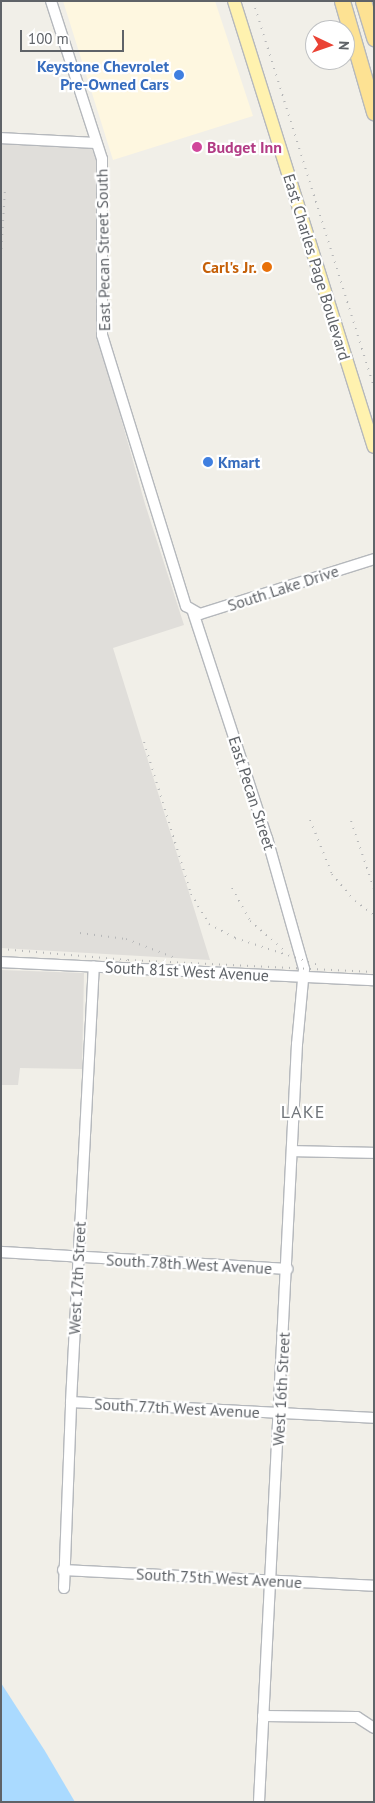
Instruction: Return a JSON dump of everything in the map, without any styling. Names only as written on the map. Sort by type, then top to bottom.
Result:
[{"type":"highway","points":[[342,1],[374,112]]},
{"type":"highway","points":[[363,1],[374,38]]},
{"type":"main road","name":"East Charles Page Boulevard","points":[[234,1],[374,447]]},
{"type":"street","name":"East Pecan Street South","points":[[52,1],[102,158],[102,335],[186,606],[193,612]]},
{"type":"street","points":[[1,138],[96,142]]},
{"type":"street","name":"South Lake Drive","points":[[193,612],[208,612],[374,559]]},
{"type":"street","name":"East Pecan Street","points":[[193,612],[267,838],[303,961],[302,976]]},
{"type":"street","name":"South 81st West Avenue","points":[[1,962],[374,980]]},
{"type":"street","name":"West 17th Street","points":[[64,1588],[63,1570],[71,1402],[94,967]]},
{"type":"street","name":"West 16th Street","points":[[259,1802],[302,976]]},
{"type":"street","points":[[294,1151],[374,1153]]},
{"type":"street","name":"South 78th West Avenue","points":[[1,1252],[287,1269]]},
{"type":"street","name":"South 77th West Avenue","points":[[71,1402],[374,1418]]},
{"type":"street","name":"South 75th West Avenue","points":[[63,1570],[374,1586]]},
{"type":"street","points":[[264,1716],[357,1717],[374,1728]]},
{"type":"shaded area","points":[[63,1],[215,1],[253,116],[113,160]]},
{"type":"shaded area","points":[[1,144],[91,148],[98,160],[98,336],[145,504],[184,625],[113,648],[210,960],[1,948]]},
{"type":"shaded area","points":[[1,970],[84,973],[82,1069],[20,1068],[18,1085],[1,1085]]},
{"type":"water","points":[[1,1683],[45,1751],[75,1802],[1,1802]]},
{"type":"railway","points":[[253,1],[374,388]]},
{"type":"railway","points":[[1,256],[5,188]]},
{"type":"railway","points":[[144,742],[191,894],[209,924],[235,938],[318,965]]},
{"type":"railway","points":[[310,820],[332,874],[355,901],[374,915]]},
{"type":"railway","points":[[351,821],[374,889]]},
{"type":"railway","points":[[232,888],[250,921],[285,951]]},
{"type":"railway","points":[[80,933],[126,939],[175,958]]},
{"type":"railway","points":[[1,949],[128,960],[374,972]]},
{"type":"place","name":"Keystone Chevrolet Pre-Owned Cars","points":[[179,75]]},
{"type":"place","name":"Budget Inn","points":[[197,147]]},
{"type":"place","name":"Carl's Jr.","points":[[267,267]]},
{"type":"place","name":"Kmart","points":[[208,462]]},
{"type":"district","name":"LAKE","points":[[303,1112]]}]
